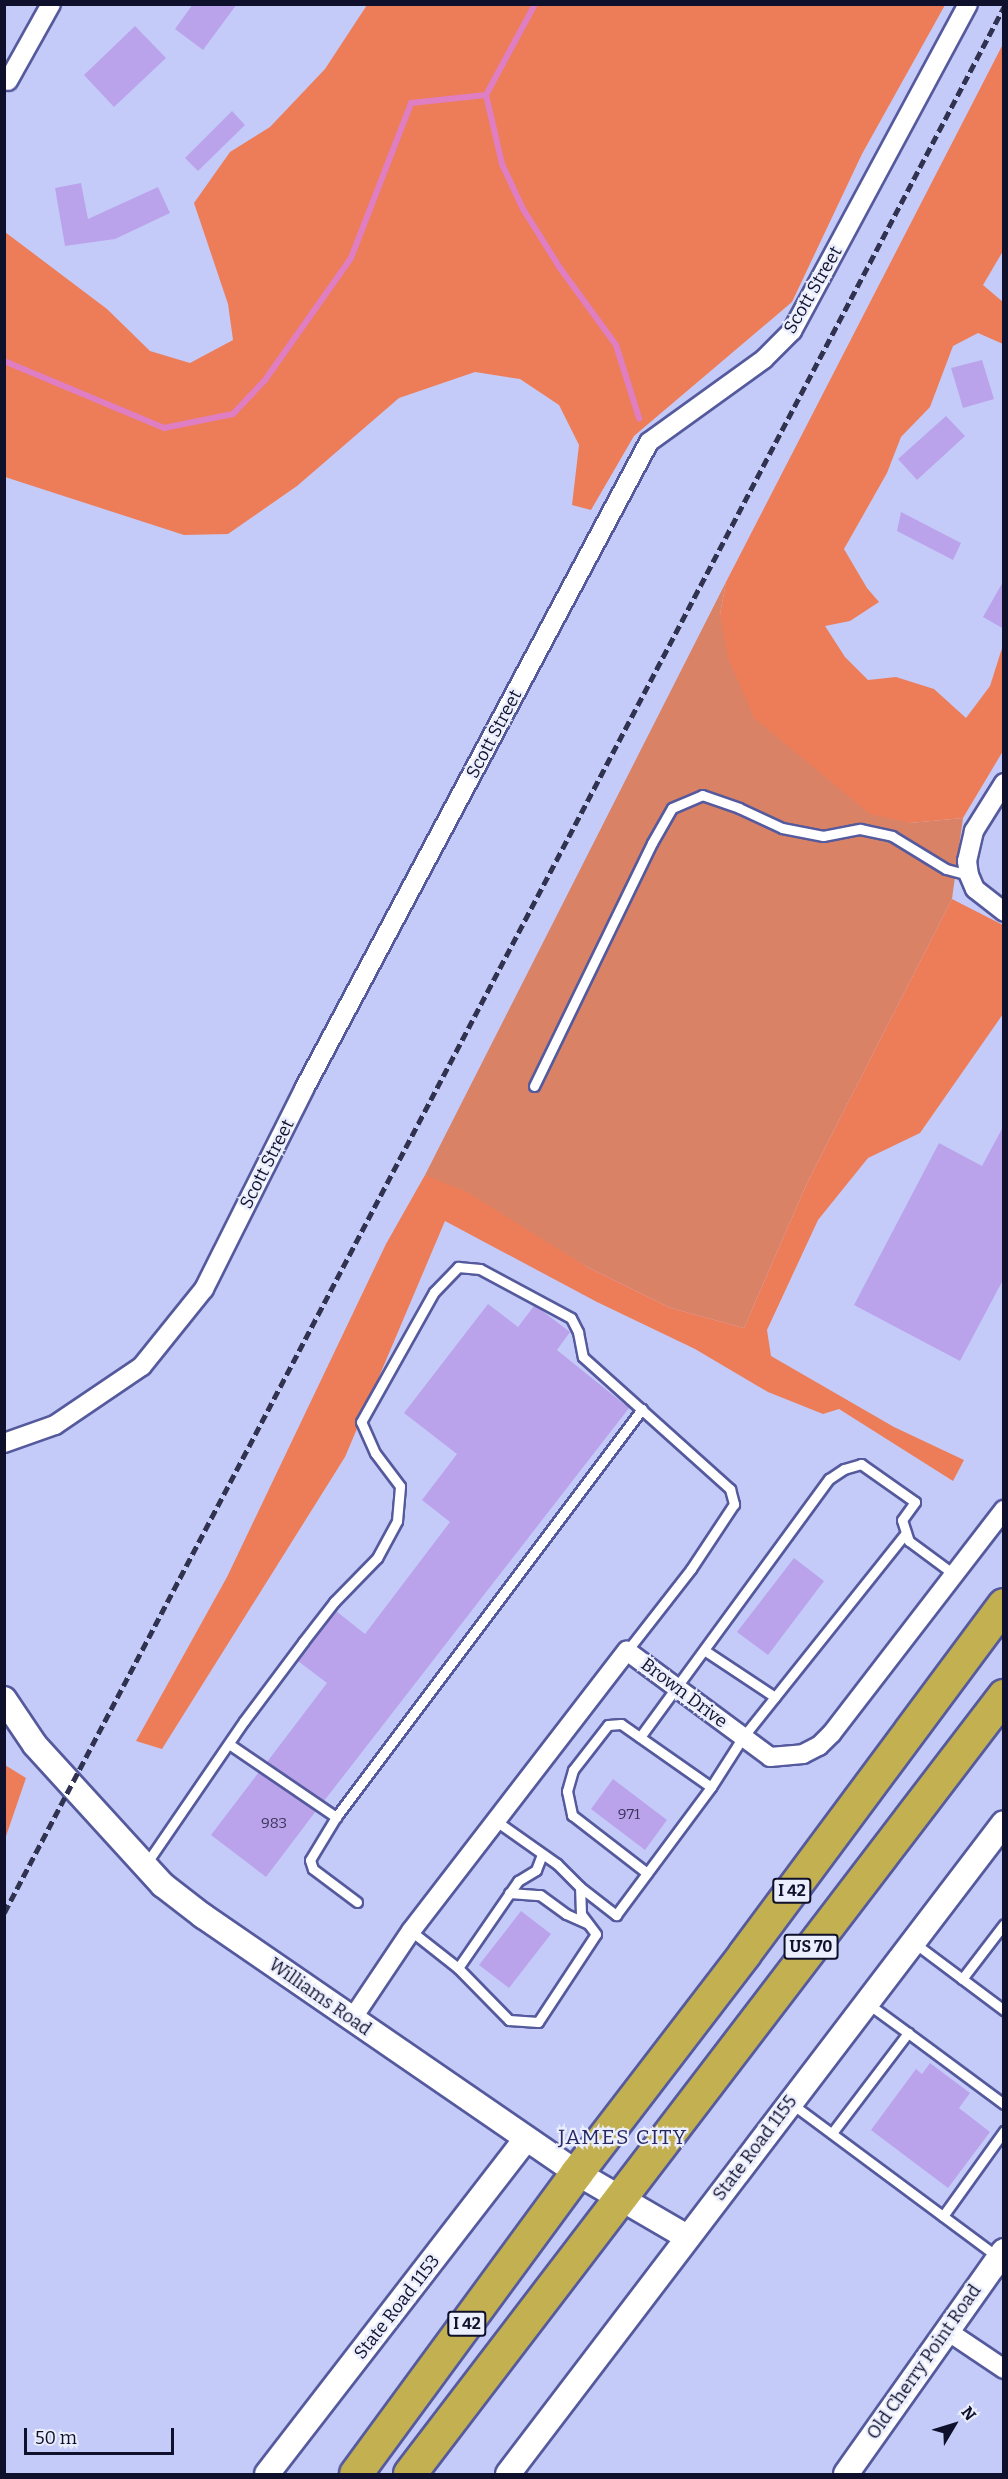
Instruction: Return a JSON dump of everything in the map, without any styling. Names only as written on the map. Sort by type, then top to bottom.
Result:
[{"type":"highway","name":"I 42","points":[[356,2475],[577,2173],[752,1945],[1004,1605]]},
{"type":"highway","name":"US 70","points":[[410,2475],[1004,1696]]},
{"type":"street","points":[[8,81],[51,4]]},
{"type":"street","name":"Scott Street","points":[[4,1443],[55,1425],[142,1366],[204,1289],[304,1089],[649,442],[764,359],[792,331],[968,4]]},
{"type":"street","points":[[1004,783],[971,839],[966,861],[975,889],[1004,912]]},
{"type":"street","name":"Brown Drive","points":[[352,2019],[411,1931],[627,1651],[770,1757],[803,1754],[819,1746],[832,1733],[1004,1510]]},
{"type":"street","name":"Williams Road","points":[[4,1699],[34,1745],[144,1866],[163,1885],[202,1916],[577,2173],[687,2237]]},
{"type":"street","name":"State Road 1155","points":[[508,2475],[1004,1823]]},
{"type":"street","name":"State Road 1153","points":[[267,2475],[526,2139]]},
{"type":"street","name":"Old Cherry Point Road","points":[[846,2475],[1001,2254]]},
{"type":"street","points":[[946,2330],[1004,2369]]},
{"type":"lane","points":[[534,1086],[652,843],[672,808],[702,795],[739,808],[782,828],[823,836],[860,830],[892,836],[946,869],[969,875]]},
{"type":"lane","points":[[144,1866],[229,1744],[334,1602],[377,1558],[397,1521],[400,1486],[375,1453],[361,1422],[434,1292],[458,1267],[480,1269],[571,1318],[578,1332],[583,1357],[730,1489],[734,1504],[691,1569],[627,1651]]},
{"type":"lane","points":[[357,1902],[313,1869],[310,1860],[336,1817],[642,1409]]},
{"type":"lane","points":[[640,1737],[829,1479],[844,1469],[861,1464],[915,1502],[902,1520],[909,1542],[955,1575]]},
{"type":"lane","points":[[496,1821],[542,1854],[616,1915],[711,1787],[743,1737],[906,1533]]},
{"type":"lane","points":[[704,1650],[775,1697]]},
{"type":"lane","points":[[647,1873],[572,1815],[567,1791],[573,1770],[608,1725],[621,1724],[711,1787]]},
{"type":"lane","points":[[229,1744],[336,1817]]},
{"type":"lane","points":[[458,1968],[508,1893],[518,1881],[536,1870],[542,1854]]},
{"type":"lane","points":[[411,1931],[458,1968],[509,2020],[538,2022],[596,1934],[581,1914],[580,1887]]},
{"type":"lane","points":[[508,1893],[540,1896],[566,1914],[589,1925]]},
{"type":"lane","points":[[962,1979],[1004,1924]]},
{"type":"lane","points":[[913,1942],[1004,2010]]},
{"type":"lane","points":[[867,2003],[1004,2104]]},
{"type":"lane","points":[[832,2133],[908,2033]]},
{"type":"lane","points":[[790,2102],[943,2216],[1001,2254]]},
{"type":"lane","points":[[943,2216],[1004,2131]]},
{"type":"shaded area","points":[[367,5],[945,5],[862,154],[792,302],[634,436],[591,510],[572,505],[579,445],[559,405],[520,379],[475,372],[399,398],[297,486],[228,534],[184,535],[5,477],[5,232],[107,309],[150,351],[190,363],[233,340],[228,304],[194,203],[230,152],[270,127],[325,69]]},
{"type":"shaded area","points":[[1003,44],[1003,251],[983,285],[1003,302],[1003,344],[978,333],[953,346],[930,407],[901,437],[887,473],[844,549],[867,588],[879,602],[850,621],[825,626],[845,657],[868,680],[896,677],[934,689],[966,718],[990,686],[1003,645],[1003,751],[963,818],[910,823],[870,814],[754,718],[728,658],[720,614],[726,582]]},
{"type":"shaded area","points":[[726,582],[720,614],[910,823],[963,818],[952,899],[807,1183],[744,1328],[671,1308],[587,1267],[425,1175]]},
{"type":"shaded area","points":[[952,899],[1003,925],[1003,1014],[920,1133],[868,1158],[818,1220],[767,1330],[771,1356],[894,1427],[964,1460],[953,1481],[839,1409],[823,1414],[768,1392],[695,1349],[597,1302],[445,1221],[345,1457],[162,1749],[136,1741],[227,1577],[386,1244],[425,1175],[467,1192],[587,1267],[671,1308],[744,1328],[807,1183]]},
{"type":"shaded area","points":[[5,1765],[26,1778],[5,1839]]},
{"type":"building","points":[[193,4],[237,4],[203,50],[175,29]]},
{"type":"building","points":[[135,26],[166,58],[114,107],[84,75]]},
{"type":"building","points":[[232,111],[245,125],[198,171],[185,158]]},
{"type":"building","points":[[81,183],[88,219],[158,187],[170,213],[115,239],[65,246],[55,188]]},
{"type":"building","points":[[982,360],[994,399],[963,408],[951,368]]},
{"type":"building","points":[[946,416],[965,436],[917,480],[898,459]]},
{"type":"building","points":[[901,512],[961,543],[953,560],[897,531]]},
{"type":"building","points":[[1004,580],[1004,629],[983,617]]},
{"type":"building","points":[[1004,1125],[1004,1278],[960,1361],[854,1305],[939,1143],[982,1166]]},
{"type":"building","points":[[488,1304],[518,1327],[534,1306],[541,1310],[570,1332],[557,1350],[629,1408],[324,1801],[267,1762],[327,1683],[298,1661],[336,1611],[365,1634],[450,1522],[422,1500],[457,1454],[404,1413]]},
{"type":"building","points":[[794,1558],[824,1581],[768,1655],[737,1632]]},
{"type":"building","points":[[259,1772],[316,1811],[266,1877],[211,1835]]},
{"type":"building","points":[[613,1779],[667,1820],[645,1850],[591,1809]]},
{"type":"building","points":[[521,1911],[551,1934],[509,1988],[479,1965]]},
{"type":"building","points":[[930,2063],[970,2093],[959,2108],[990,2132],[948,2188],[871,2130],[916,2069],[922,2074]]},
{"type":"waterway","points":[[4,361],[164,428],[233,414],[265,380],[351,258],[411,103],[486,95],[535,4]]},
{"type":"waterway","points":[[486,95],[502,164],[523,209],[560,268],[616,345],[639,418]]},
{"type":"railway","points":[[4,1913],[1004,7]]},
{"type":"district","name":"JAMES CITY","points":[[623,2137]]}]
